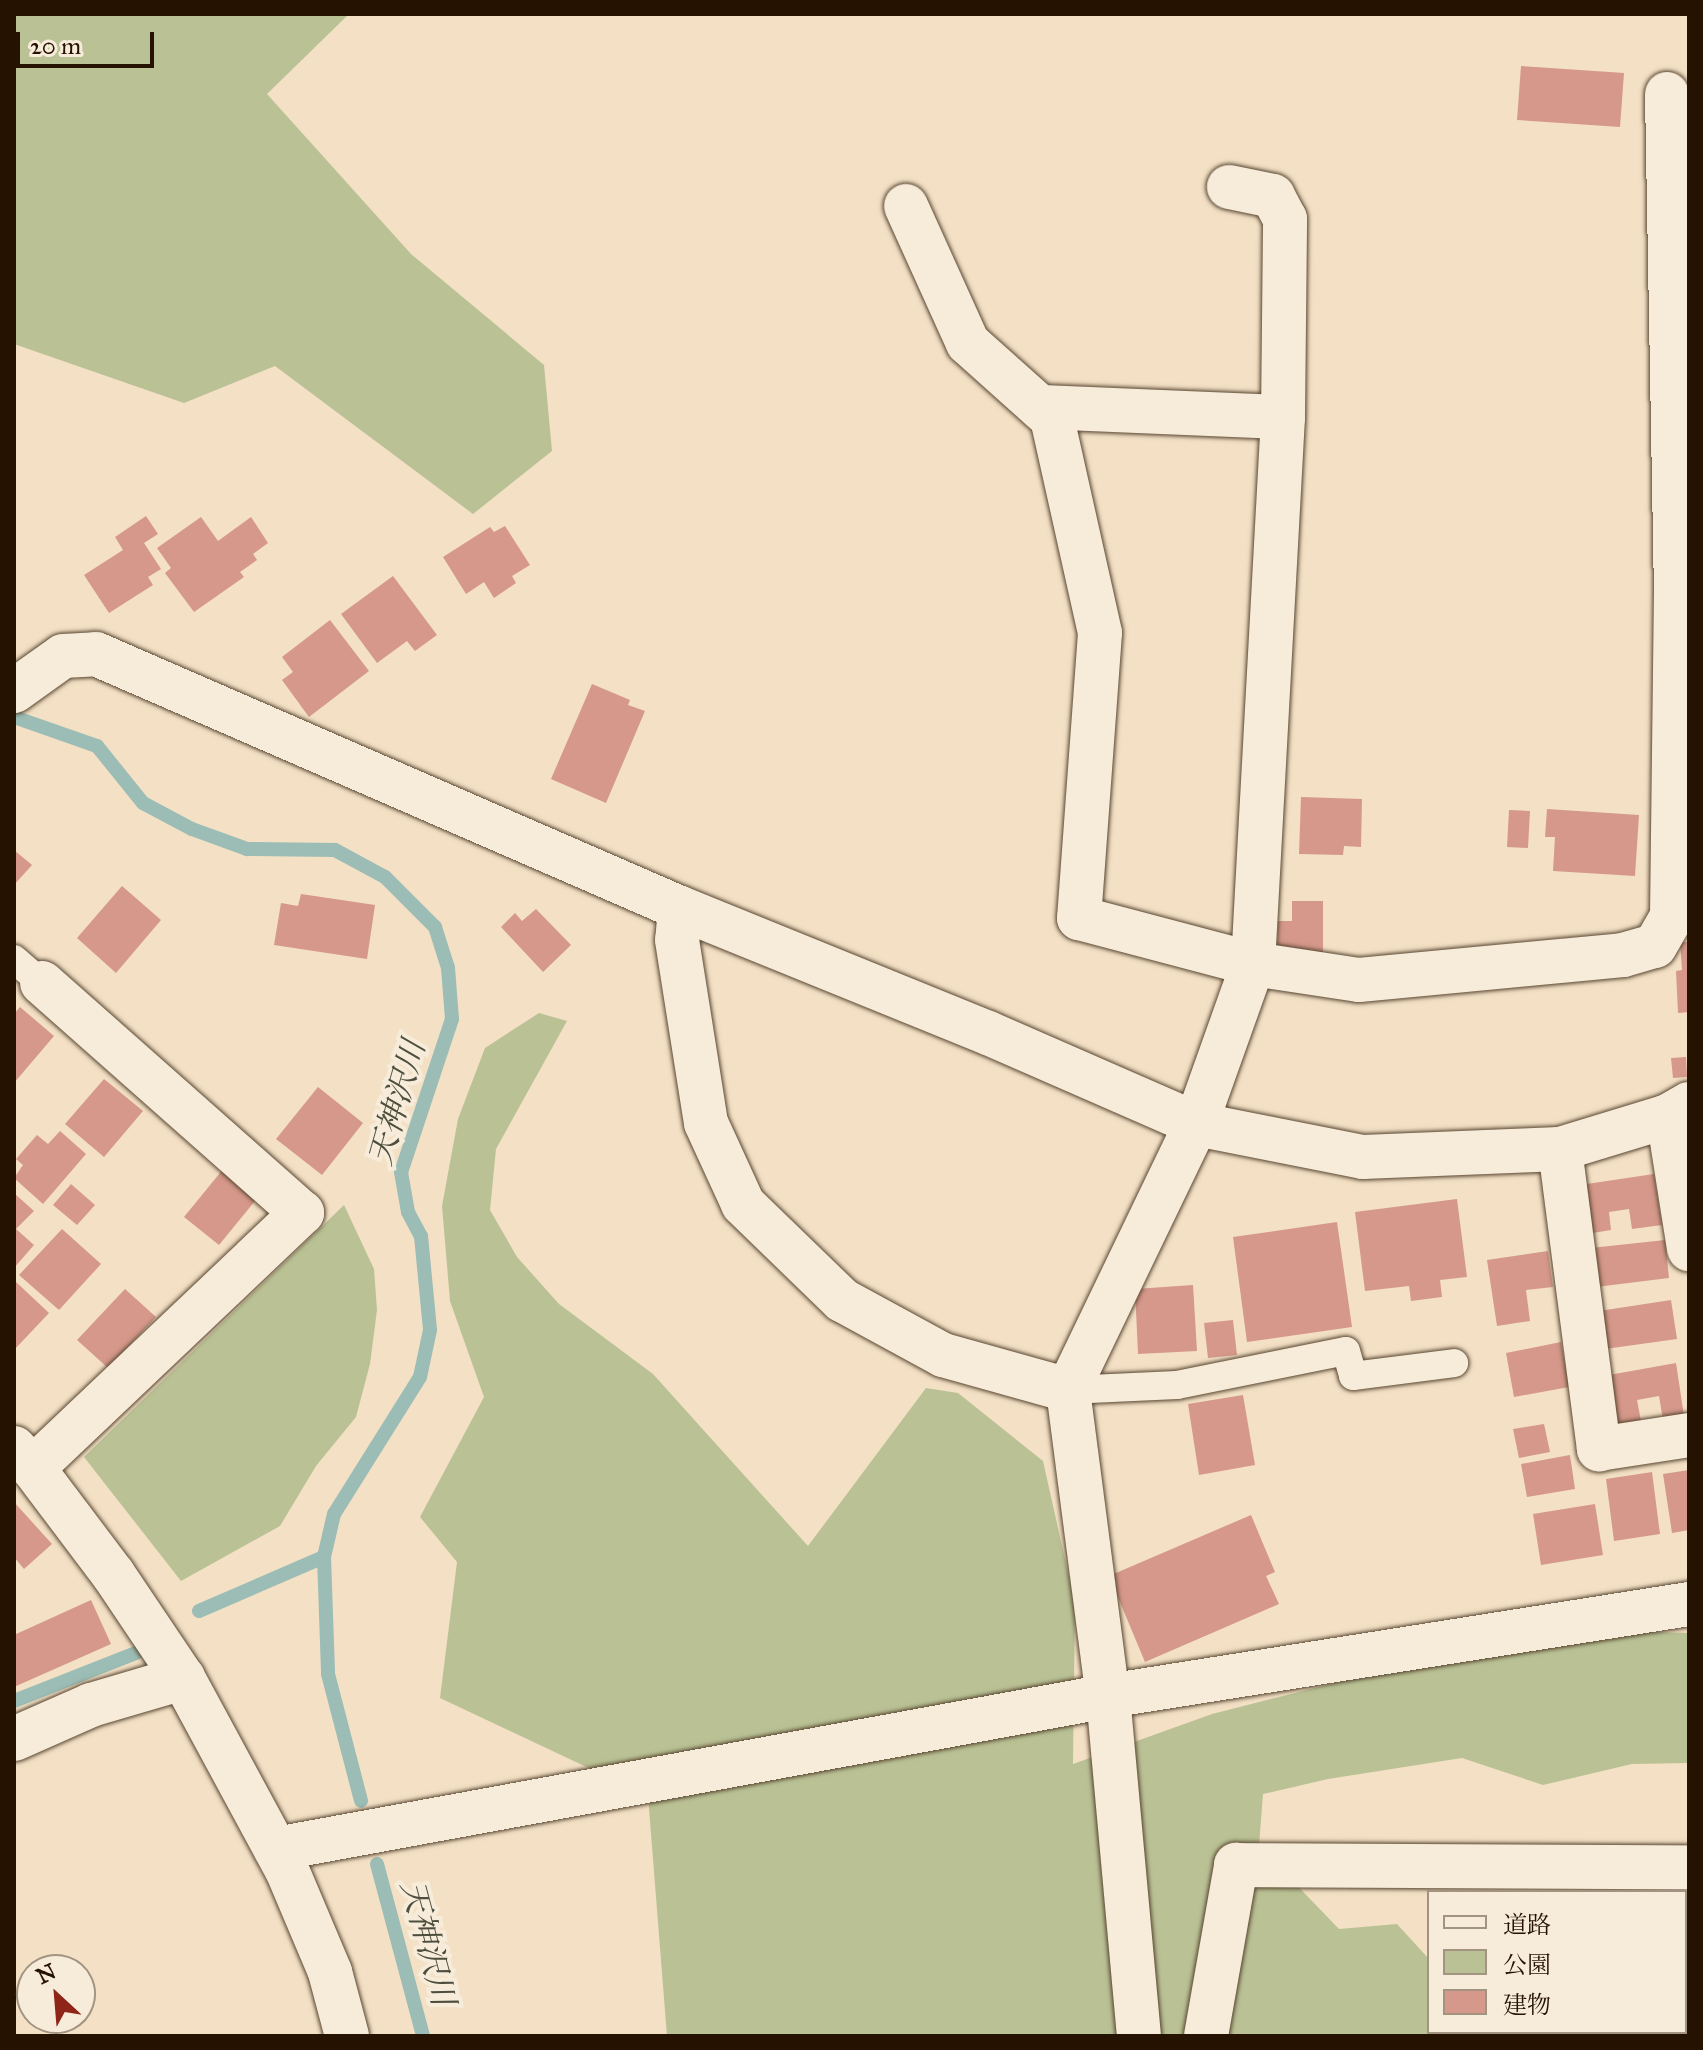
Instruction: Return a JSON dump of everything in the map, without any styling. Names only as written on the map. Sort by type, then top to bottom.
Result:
[{"type":"street","points":[[906,206],[968,343],[1052,418],[1100,633],[1079,918],[1253,964],[1359,980],[1623,955],[1655,946],[1680,901],[1682,594],[1667,94]]},
{"type":"street","points":[[1139,2036],[1108,1696],[1068,1390],[1196,1124],[1253,964],[1283,417],[1285,219],[1273,196],[1229,187]]},
{"type":"street","points":[[1040,407],[1283,417]]},
{"type":"street","points":[[14,691],[63,656],[96,654],[680,908],[988,1033],[1196,1124],[1363,1157],[1560,1149],[1678,1110],[1689,1249]]},
{"type":"street","points":[[680,908],[677,940],[706,1123],[743,1204],[842,1300],[943,1355],[1068,1390]]},
{"type":"street","points":[[28,971],[302,1213],[24,1458],[113,1574],[183,1678],[276,1849],[330,1972],[347,2036]]},
{"type":"street","points":[[1560,1149],[1599,1449],[1689,1435]]},
{"type":"street","points":[[276,1849],[1108,1696],[1689,1604]]},
{"type":"street","points":[[14,1739],[91,1705],[183,1678]]},
{"type":"street","points":[[1206,2036],[1236,1865],[1544,1879],[1689,1867]]},
{"type":"lane","points":[[1068,1390],[1177,1385],[1346,1351],[1353,1376],[1454,1363]]},
{"type":"green space","points":[[14,14],[349,14],[267,94],[411,254],[544,365],[552,451],[473,514],[275,366],[184,403],[14,344]]},
{"type":"green space","points":[[539,1013],[567,1021],[496,1149],[490,1210],[517,1257],[559,1304],[653,1374],[808,1546],[926,1388],[958,1393],[1043,1461],[1075,1604],[1073,1764],[1212,1714],[1410,1664],[1651,1632],[1689,1633],[1689,1763],[1632,1764],[1543,1785],[1462,1758],[1328,1779],[1263,1794],[1259,1846],[1339,1929],[1397,1924],[1427,1957],[1427,2034],[1501,2036],[667,2036],[648,1796],[440,1698],[457,1562],[420,1517],[484,1397],[450,1301],[442,1206],[458,1119],[485,1048]]},
{"type":"green space","points":[[344,1205],[374,1269],[377,1310],[370,1364],[356,1417],[316,1466],[280,1526],[181,1581],[84,1457]]},
{"type":"building","points":[[1521,66],[1624,73],[1620,127],[1517,120]]},
{"type":"building","points":[[146,516],[158,534],[144,543],[161,569],[148,577],[153,585],[109,613],[84,575],[123,550],[115,537]]},
{"type":"building","points":[[201,517],[218,541],[251,517],[268,543],[253,554],[257,560],[240,572],[244,577],[194,612],[165,573],[171,568],[157,548]]},
{"type":"building","points":[[505,526],[530,565],[512,576],[516,583],[494,598],[484,582],[466,594],[443,557],[490,527],[494,532]]},
{"type":"building","points":[[393,576],[437,635],[415,651],[407,641],[377,663],[341,614]]},
{"type":"building","points":[[330,620],[369,671],[309,717],[282,680],[293,672],[282,657]]},
{"type":"building","points":[[592,684],[630,700],[628,705],[645,711],[606,803],[551,779]]},
{"type":"building","points":[[1301,797],[1362,799],[1361,847],[1344,846],[1343,855],[1299,854]]},
{"type":"building","points":[[1547,809],[1639,815],[1635,876],[1553,871],[1555,837],[1545,837]]},
{"type":"building","points":[[1509,810],[1530,811],[1528,848],[1507,847]]},
{"type":"building","points":[[14,850],[32,865],[14,885]]},
{"type":"building","points":[[122,886],[161,920],[116,973],[77,938]]},
{"type":"building","points":[[301,894],[375,905],[367,959],[274,945],[281,903],[298,906]]},
{"type":"building","points":[[1292,901],[1323,901],[1323,959],[1277,959],[1278,921],[1292,921]]},
{"type":"building","points":[[536,909],[571,945],[543,972],[501,927],[515,913],[522,921]]},
{"type":"building","points":[[1680,942],[1689,942],[1689,1012],[1678,1013],[1676,971],[1682,970]]},
{"type":"building","points":[[20,1007],[54,1036],[14,1083],[14,1014]]},
{"type":"building","points":[[1686,1057],[1687,1077],[1673,1078],[1671,1058]]},
{"type":"building","points":[[104,1079],[143,1111],[104,1157],[65,1124]]},
{"type":"building","points":[[318,1087],[363,1123],[322,1175],[276,1139]]},
{"type":"building","points":[[60,1131],[86,1154],[43,1204],[14,1178],[23,1165],[16,1159],[37,1135],[48,1144]]},
{"type":"building","points":[[224,1168],[259,1196],[219,1245],[184,1217]]},
{"type":"building","points":[[1654,1174],[1662,1225],[1632,1229],[1629,1209],[1609,1212],[1611,1230],[1587,1234],[1580,1185]]},
{"type":"building","points":[[71,1184],[95,1205],[77,1225],[53,1205]]},
{"type":"building","points":[[14,1193],[34,1211],[16,1229],[34,1245],[14,1268]]},
{"type":"building","points":[[1457,1199],[1467,1277],[1440,1280],[1442,1297],[1411,1301],[1409,1286],[1365,1291],[1355,1212]]},
{"type":"building","points":[[1337,1222],[1352,1327],[1247,1342],[1233,1237]]},
{"type":"building","points":[[62,1229],[101,1264],[59,1310],[19,1275]]},
{"type":"building","points":[[1665,1240],[1669,1278],[1596,1287],[1591,1248]]},
{"type":"building","points":[[1548,1251],[1553,1287],[1526,1290],[1530,1321],[1497,1326],[1487,1260]]},
{"type":"building","points":[[14,1282],[49,1313],[14,1350]]},
{"type":"building","points":[[1193,1285],[1197,1351],[1138,1354],[1135,1289]]},
{"type":"building","points":[[125,1289],[156,1317],[108,1368],[77,1340]]},
{"type":"building","points":[[1671,1300],[1677,1339],[1605,1349],[1599,1311]]},
{"type":"building","points":[[1233,1320],[1237,1355],[1208,1358],[1204,1323]]},
{"type":"building","points":[[1561,1342],[1569,1387],[1514,1397],[1506,1353]]},
{"type":"building","points":[[1676,1363],[1684,1416],[1663,1420],[1659,1396],[1637,1400],[1641,1421],[1618,1425],[1609,1375]]},
{"type":"building","points":[[1243,1395],[1255,1465],[1199,1475],[1188,1404]]},
{"type":"building","points":[[1544,1424],[1550,1452],[1519,1458],[1513,1429]]},
{"type":"building","points":[[1570,1455],[1575,1489],[1527,1497],[1521,1464]]},
{"type":"building","points":[[1689,1470],[1689,1530],[1672,1533],[1663,1474]]},
{"type":"building","points":[[1652,1472],[1660,1534],[1614,1541],[1606,1479]]},
{"type":"building","points":[[14,1502],[52,1544],[24,1569],[14,1557]]},
{"type":"building","points":[[1595,1504],[1603,1555],[1541,1565],[1533,1514]]},
{"type":"building","points":[[1251,1515],[1275,1572],[1266,1576],[1279,1604],[1145,1662],[1109,1576]]},
{"type":"building","points":[[91,1600],[111,1644],[14,1687],[14,1635]]},
{"type":"building","points":[[1540,2034],[1603,2034],[1601,2036],[1538,2036]]},
{"type":"waterway","name":"天神沢川","points":[[14,717],[97,746],[143,803],[192,829],[247,849],[335,850],[385,877],[435,927],[448,968],[452,1019],[401,1172],[408,1212],[421,1236],[430,1330],[420,1377],[334,1514],[324,1557],[328,1674],[361,1801]]},
{"type":"waterway","points":[[199,1611],[324,1557]]},
{"type":"waterway","points":[[14,1701],[136,1653]]},
{"type":"waterway","name":"天神沢川","points":[[377,1864],[423,2036]]}]
